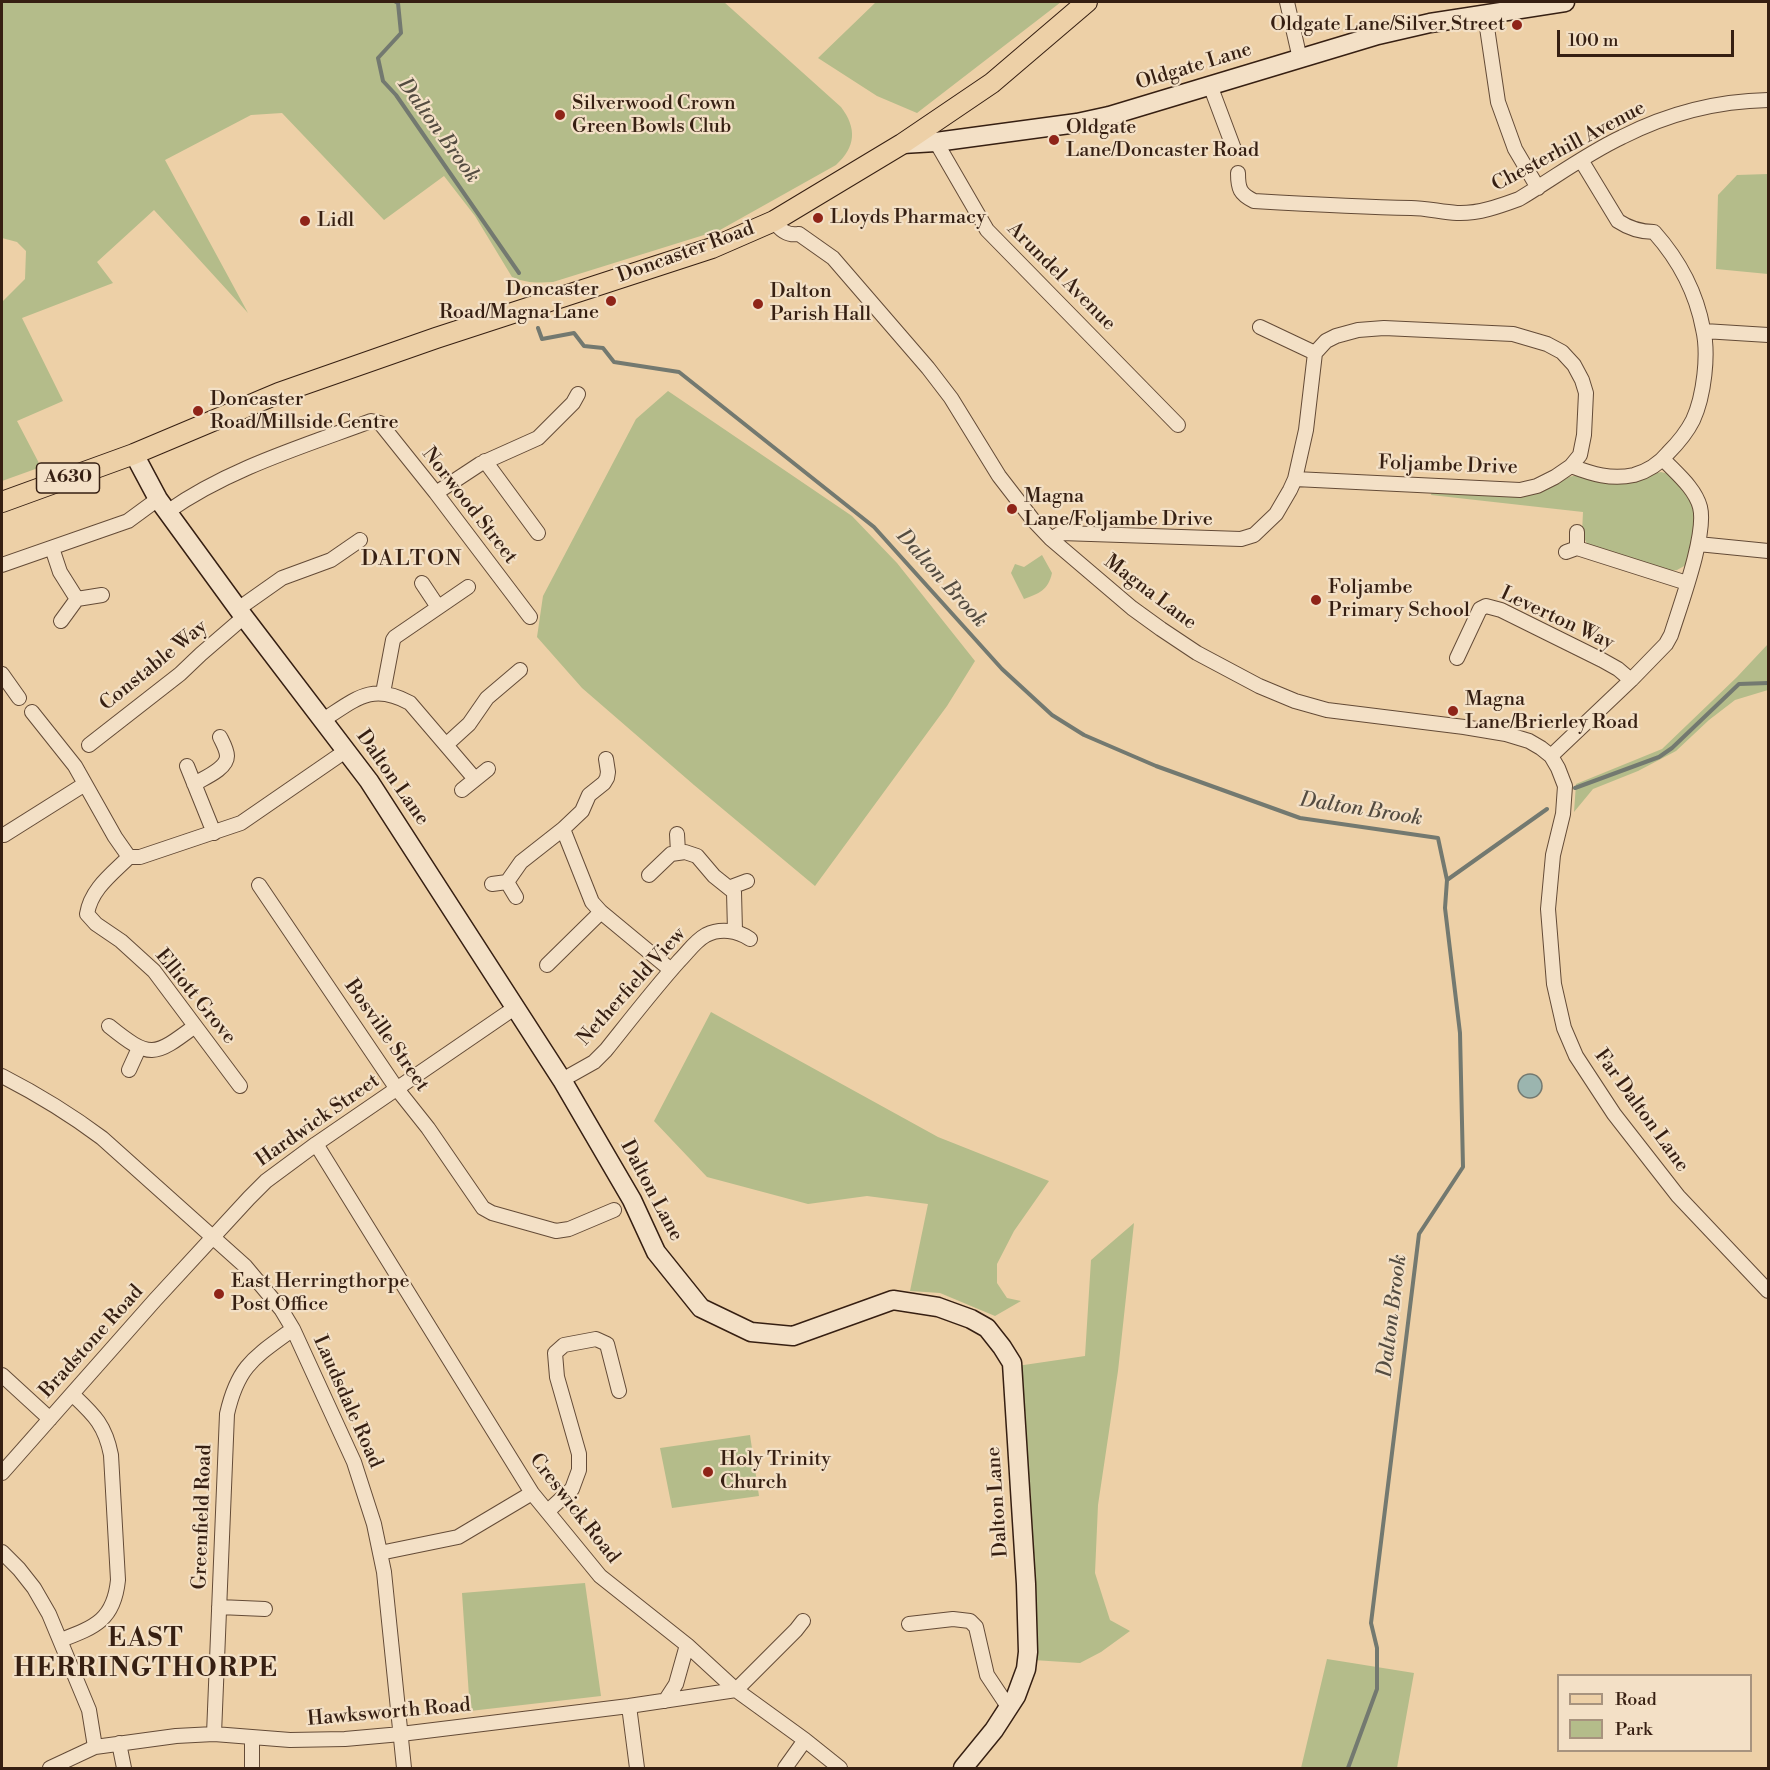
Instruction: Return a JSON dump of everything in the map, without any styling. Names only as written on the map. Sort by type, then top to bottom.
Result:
[{"type":"main road","name":"Doncaster Road","points":[[2,502],[134,454],[279,393],[436,338],[712,248],[782,216],[902,144],[992,83],[1087,2]]},
{"type":"street","points":[[1287,2],[1300,59]]},
{"type":"street","name":"Oldgate Lane","points":[[902,144],[936,142],[1077,123],[1109,116],[1378,35],[1430,23],[1565,2]]},
{"type":"street","points":[[1485,14],[1500,109],[1515,149],[1538,188]]},
{"type":"street","points":[[1210,85],[1234,149]]},
{"type":"street","name":"Chesterhill Avenue","points":[[1238,173],[1240,190],[1244,196],[1254,201],[1349,207],[1415,208],[1460,213],[1487,210],[1520,199],[1622,137],[1671,116],[1711,105],[1768,100]]},
{"type":"street","name":"Arundel Avenue","points":[[936,142],[987,230],[1178,424]]},
{"type":"street","points":[[1050,539],[1061,533],[1241,539],[1254,535],[1276,514],[1295,479],[1306,430],[1315,352],[1326,341],[1358,330],[1384,328],[1513,334],[1547,344],[1562,352],[1574,365],[1586,393],[1584,435],[1580,455],[1571,466],[1599,476],[1616,477],[1634,475],[1650,469],[1663,459],[1682,438],[1693,419],[1701,396],[1705,362],[1704,331],[1694,295],[1675,258],[1654,232],[1642,232],[1618,221],[1581,160]]},
{"type":"street","name":"Magna Lane","points":[[782,216],[781,231],[793,235],[799,234],[833,258],[928,368],[951,398],[999,476],[1050,539],[1132,608],[1161,629],[1197,653],[1259,686],[1295,701],[1327,710],[1506,734],[1529,741],[1551,756]]},
{"type":"street","points":[[1260,327],[1315,352]]},
{"type":"street","points":[[1704,331],[1768,335]]},
{"type":"street","points":[[436,493],[485,461],[538,438],[577,403]]},
{"type":"street","name":"Norwood Street","points":[[163,506],[189,497],[264,460],[375,421],[380,423],[436,493],[530,617]]},
{"type":"street","name":"Dalton Lane","points":[[134,454],[163,506],[369,781],[562,1080],[632,1200],[656,1252],[701,1308],[751,1332],[793,1336],[893,1300],[938,1307],[972,1319],[992,1332],[1011,1364],[1026,1584],[1028,1652],[1026,1669],[1016,1696],[994,1730],[963,1768]]},
{"type":"street","points":[[1551,756],[1631,680],[1666,644],[1671,635],[1698,544],[1701,520],[1700,507],[1694,494],[1663,459]]},
{"type":"street","points":[[485,461],[538,533]]},
{"type":"street","name":"Foljambe Drive","points":[[1295,479],[1520,490],[1537,486],[1571,466]]},
{"type":"street","points":[[2,565],[128,521],[163,506]]},
{"type":"street","points":[[1577,532],[1572,550],[1687,583]]},
{"type":"street","name":"Constable Way","points":[[89,745],[180,674],[241,613],[282,578],[331,560],[360,540]]},
{"type":"street","points":[[1698,544],[1768,551]]},
{"type":"street","points":[[52,548],[60,572],[77,599]]},
{"type":"street","points":[[422,583],[438,606]]},
{"type":"street","points":[[383,693],[393,640],[399,632],[468,587]]},
{"type":"street","points":[[61,621],[77,599],[102,595]]},
{"type":"street","name":"Leverton Way","points":[[1457,658],[1480,609],[1486,606],[1501,610],[1602,660],[1631,680]]},
{"type":"street","points":[[447,744],[470,724],[487,698],[520,670]]},
{"type":"street","points":[[2,674],[19,698]]},
{"type":"street","points":[[324,720],[360,697],[383,693],[398,696],[410,703],[475,779]]},
{"type":"street","points":[[32,712],[75,766],[115,837],[129,857],[140,857],[241,823],[347,750]]},
{"type":"street","points":[[194,784],[223,766],[227,759],[227,753],[220,737]]},
{"type":"street","name":"Far Dalton Lane","points":[[1551,756],[1565,786],[1563,814],[1553,855],[1548,909],[1554,984],[1564,1028],[1576,1056],[1614,1114],[1678,1196],[1768,1291]]},
{"type":"street","points":[[492,884],[507,882],[520,862],[563,829],[582,811],[589,795],[607,778],[606,759]]},
{"type":"street","points":[[187,766],[214,833]]},
{"type":"street","points":[[462,790],[488,769]]},
{"type":"street","points":[[2,835],[85,784]]},
{"type":"street","points":[[563,829],[592,902],[671,970]]},
{"type":"street","points":[[677,834],[678,852]]},
{"type":"street","points":[[649,875],[666,858],[678,852],[697,856],[714,876],[730,887],[735,895],[735,931],[750,939]]},
{"type":"street","name":"Elliott Grove","points":[[129,857],[95,891],[87,914],[153,971],[240,1086]]},
{"type":"street","points":[[730,887],[747,881]]},
{"type":"street","points":[[507,882],[516,897]]},
{"type":"street","name":"Bosville Street","points":[[259,885],[398,1089],[429,1128],[483,1208],[492,1213],[556,1231],[569,1229],[609,1212],[598,1200]]},
{"type":"street","points":[[548,965],[601,912]]},
{"type":"street","name":"Netherfield View","points":[[562,1080],[594,1062],[606,1050],[697,941],[708,934],[735,931]]},
{"type":"street","name":"Hardwick Street","points":[[213,1238],[266,1181],[316,1144],[516,1007]]},
{"type":"street","points":[[109,1026],[139,1048],[148,1051],[161,1049],[195,1026]]},
{"type":"street","points":[[129,1070],[139,1048]]},
{"type":"street","name":"Laudsdale Road","points":[[2,1076],[39,1095],[102,1138],[245,1266],[281,1309],[293,1329],[354,1462],[366,1497],[384,1572],[404,1768]]},
{"type":"street","name":"Creswick Road","points":[[316,1144],[532,1493],[600,1576],[687,1645],[736,1690],[840,1768]]},
{"type":"street","name":"Bradstone Road","points":[[2,1473],[213,1238]]},
{"type":"street","name":"Greenfield Road","points":[[214,1734],[227,1414],[231,1396],[248,1364],[293,1329]]},
{"type":"street","points":[[548,1511],[572,1489],[579,1470],[579,1454],[557,1377],[555,1353],[564,1345],[596,1339],[607,1344],[619,1391]]},
{"type":"street","points":[[2,1375],[50,1419]]},
{"type":"street","points":[[61,1640],[87,1630],[110,1611],[116,1597],[118,1580],[108,1438],[94,1415],[72,1394]]},
{"type":"street","points":[[380,1553],[458,1537],[532,1493]]},
{"type":"street","points":[[2,1552],[34,1588],[49,1614],[89,1710],[95,1746]]},
{"type":"street","points":[[219,1607],[265,1609]]},
{"type":"street","points":[[909,1624],[953,1619],[970,1621],[976,1627],[987,1675],[1009,1708]]},
{"type":"street","points":[[736,1690],[803,1621]]},
{"type":"street","points":[[665,1701],[676,1684],[687,1645]]},
{"type":"street","name":"Hawksworth Road","points":[[50,1768],[95,1746],[176,1736],[214,1734],[290,1740],[332,1740],[401,1734],[630,1706],[736,1690]]},
{"type":"street","points":[[630,1706],[637,1768]]},
{"type":"street","points":[[252,1738],[252,1768]]},
{"type":"street","points":[[790,1767],[805,1740]]},
{"type":"street","points":[[119,1743],[124,1768]]},
{"type":"green space","points":[[2,2],[724,2],[841,107],[850,122],[851,144],[836,165],[720,230],[553,282],[537,282],[512,277],[475,216],[444,176],[384,220],[282,113],[251,115],[165,160],[248,313],[154,210],[97,262],[113,283],[22,318],[63,401],[17,421],[41,467],[2,481],[2,302],[25,279],[26,251],[17,242],[2,238]]},
{"type":"green space","points":[[876,2],[1061,2],[917,113],[877,96],[818,58]]},
{"type":"green space","points":[[1768,174],[1768,274],[1716,269],[1718,195],[1737,175]]},
{"type":"green space","points":[[668,391],[852,516],[897,563],[975,661],[947,706],[815,886],[582,688],[537,637],[543,596],[636,419]]},
{"type":"green space","points":[[1661,472],[1669,474],[1688,494],[1696,510],[1690,555],[1686,565],[1669,571],[1593,548],[1587,544],[1582,533],[1583,512],[1431,495],[1432,491],[1551,487],[1577,475],[1601,483],[1618,483]]},
{"type":"green space","points":[[1042,555],[1052,573],[1048,584],[1034,595],[1024,599],[1011,573],[1015,564],[1024,567]]},
{"type":"green space","points":[[1768,644],[1768,690],[1735,700],[1709,720],[1676,751],[1638,771],[1593,789],[1574,812],[1576,784],[1662,749]]},
{"type":"green space","points":[[711,1012],[938,1137],[1049,1181],[1014,1231],[997,1264],[997,1283],[1007,1298],[1021,1301],[995,1316],[940,1293],[910,1291],[928,1204],[867,1196],[808,1204],[707,1177],[654,1121]]},
{"type":"green space","points":[[1134,1223],[1118,1371],[1098,1505],[1095,1573],[1110,1620],[1130,1631],[1101,1652],[1080,1663],[1033,1660],[1028,1522],[1031,1497],[1017,1366],[1085,1356],[1091,1260]]},
{"type":"green space","points":[[750,1435],[759,1496],[672,1508],[660,1448]]},
{"type":"green space","points":[[585,1583],[601,1696],[470,1711],[462,1593]]},
{"type":"green space","points":[[1327,1659],[1414,1673],[1397,1768],[1301,1768]]},
{"type":"water","points":[[1530,1074],[1538,1078],[1542,1086],[1538,1094],[1530,1098],[1522,1094],[1518,1086],[1522,1078]]},
{"type":"waterway","name":"Dalton Brook","points":[[396,2],[398,3],[401,33],[378,58],[383,81],[396,95],[519,273]]},
{"type":"waterway","name":"Dalton Brook","points":[[538,328],[542,339],[574,333],[584,346],[603,348],[614,362],[679,372],[874,527],[1002,669],[1052,715],[1084,735],[1156,766],[1300,818],[1438,838],[1447,880],[1445,908],[1460,1033],[1463,1167],[1419,1234],[1371,1623],[1377,1648],[1377,1689],[1348,1768]]},
{"type":"waterway","points":[[1575,788],[1659,757],[1672,748],[1739,684],[1768,683]]},
{"type":"waterway","points":[[1447,880],[1547,809]]},
{"type":"place","name":"Oldgate Lane/Silver Street","points":[[1517,25]]},
{"type":"place","name":"Silverwood Crown Green Bowls Club","points":[[560,115]]},
{"type":"place","name":"Oldgate Lane/Doncaster Road","points":[[1054,140]]},
{"type":"place","name":"Lloyds Pharmacy","points":[[818,218]]},
{"type":"place","name":"Lidl","points":[[305,221]]},
{"type":"place","name":"Doncaster Road/Magna Lane","points":[[611,301]]},
{"type":"place","name":"Dalton Parish Hall","points":[[758,304]]},
{"type":"place","name":"Doncaster Road/Millside Centre","points":[[198,411]]},
{"type":"place","name":"Magna Lane/Foljambe Drive","points":[[1012,509]]},
{"type":"place","name":"Foljambe Primary School","points":[[1316,600]]},
{"type":"place","name":"Magna Lane/Brierley Road","points":[[1453,711]]},
{"type":"place","name":"East Herringthorpe Post Office","points":[[219,1294]]},
{"type":"place","name":"Holy Trinity Church","points":[[708,1472]]},
{"type":"district","name":"DALTON","points":[[412,560]]},
{"type":"district","name":"EAST HERRINGTHORPE","points":[[146,1654]]}]
